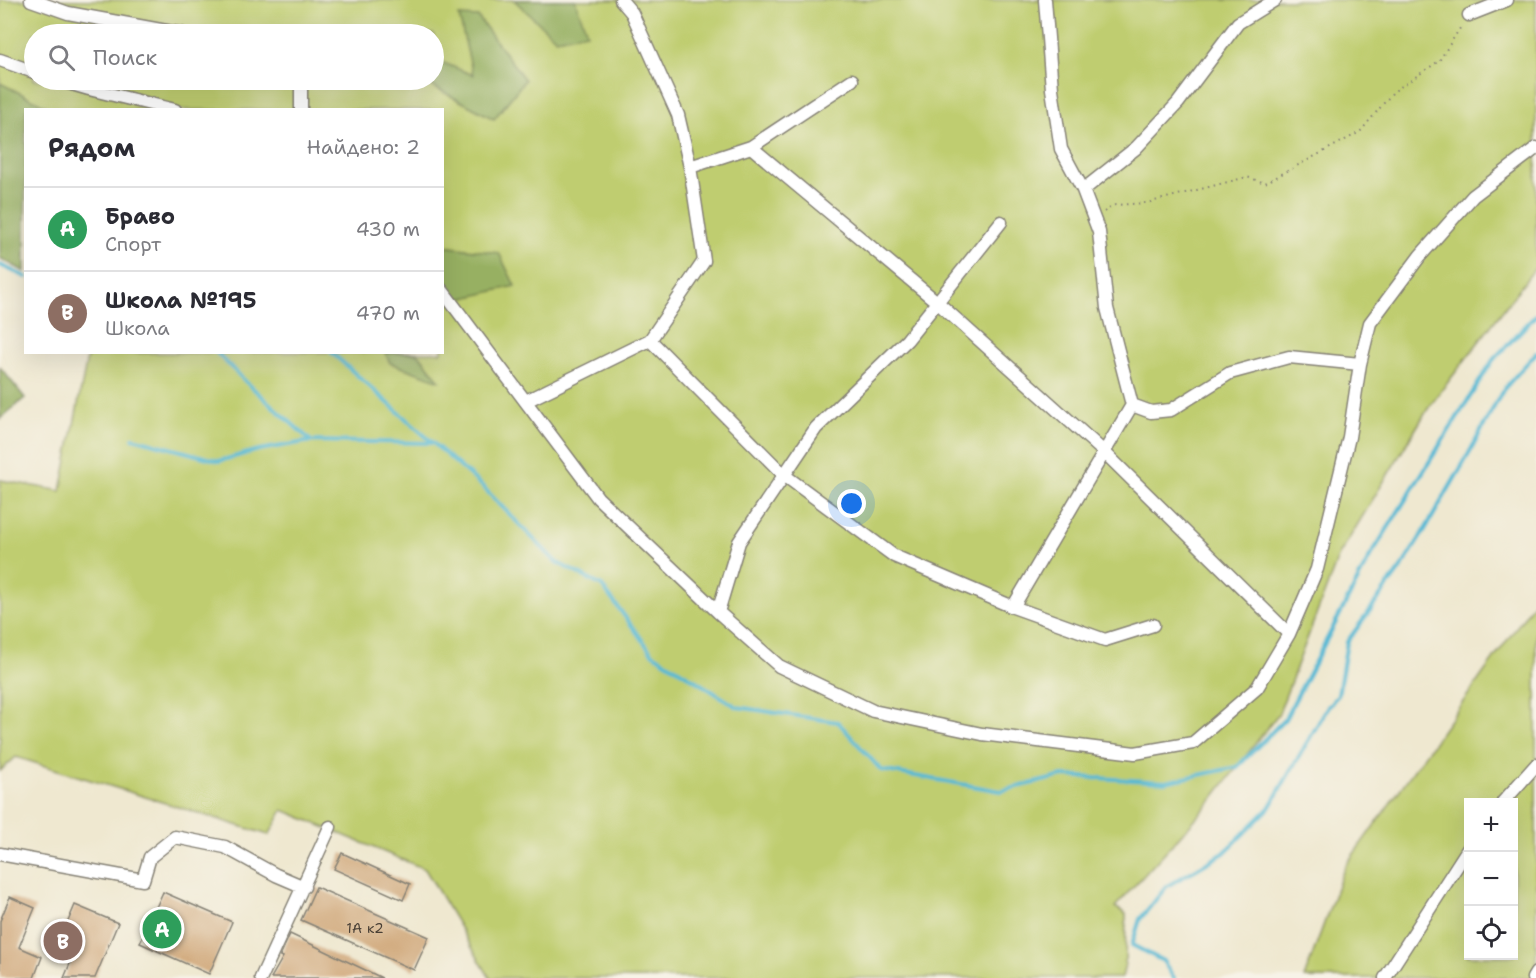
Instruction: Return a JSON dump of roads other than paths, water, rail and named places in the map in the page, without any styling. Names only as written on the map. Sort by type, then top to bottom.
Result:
[{"type":"lane","points":[[31,0],[68,12],[131,24]]},
{"type":"lane","points":[[526,401],[650,340],[704,261],[690,167],[678,116],[632,13],[621,0]]},
{"type":"lane","points":[[1012,607],[1132,405],[1107,308],[1099,232],[1083,190],[1061,149],[1052,89],[1046,0]]},
{"type":"lane","points":[[1083,190],[1136,148],[1178,103],[1238,23],[1275,0]]},
{"type":"lane","points":[[1469,15],[1507,0]]},
{"type":"lane","points":[[0,60],[24,68]]},
{"type":"lane","points":[[690,167],[751,147],[852,80]]},
{"type":"lane","points":[[93,90],[167,108]]},
{"type":"lane","points":[[301,90],[302,108]]},
{"type":"lane","points":[[751,147],[937,302],[1104,452],[1289,634]]},
{"type":"lane","points":[[444,293],[598,498],[718,612],[779,666],[873,711],[982,734],[1135,753],[1193,743],[1257,688],[1289,634],[1317,569],[1349,437],[1360,364],[1370,323],[1420,256],[1473,196],[1536,148]]},
{"type":"lane","points":[[718,612],[739,542],[816,428],[907,340],[1001,222]]},
{"type":"lane","points":[[650,340],[784,475],[894,556],[1012,607],[1105,640],[1153,625]]},
{"type":"lane","points":[[1132,405],[1151,412],[1171,410],[1230,373],[1289,357],[1360,364]]},
{"type":"lane","points":[[1507,798],[1536,765]]},
{"type":"lane","points":[[261,978],[330,827]]},
{"type":"lane","points":[[0,854],[143,880],[150,856],[175,837],[225,847],[276,875],[304,887]]},
{"type":"lane","points":[[1385,978],[1466,852]]},
{"type":"lane","points":[[1533,978],[1536,973]]},
{"type":"waterway","points":[[0,265],[24,276]]},
{"type":"waterway","points":[[133,438],[219,461],[259,450],[311,441],[433,443],[481,485],[556,562],[602,586],[652,653],[737,707],[838,722],[881,770],[1001,791],[1063,776],[1165,782],[1237,767],[1285,719],[1371,555],[1493,360],[1536,315]]},
{"type":"waterway","points":[[1174,978],[1163,961],[1132,945],[1140,919],[1167,886],[1224,853],[1269,808],[1329,705],[1338,695],[1347,642],[1403,565],[1423,533],[1503,390],[1536,353]]},
{"type":"waterway","points":[[218,354],[310,440]]},
{"type":"waterway","points":[[333,354],[433,443]]},
{"type":"place","name":"Браво","points":[[162,929]]},
{"type":"place","name":"Школа №195","points":[[63,941]]}]
